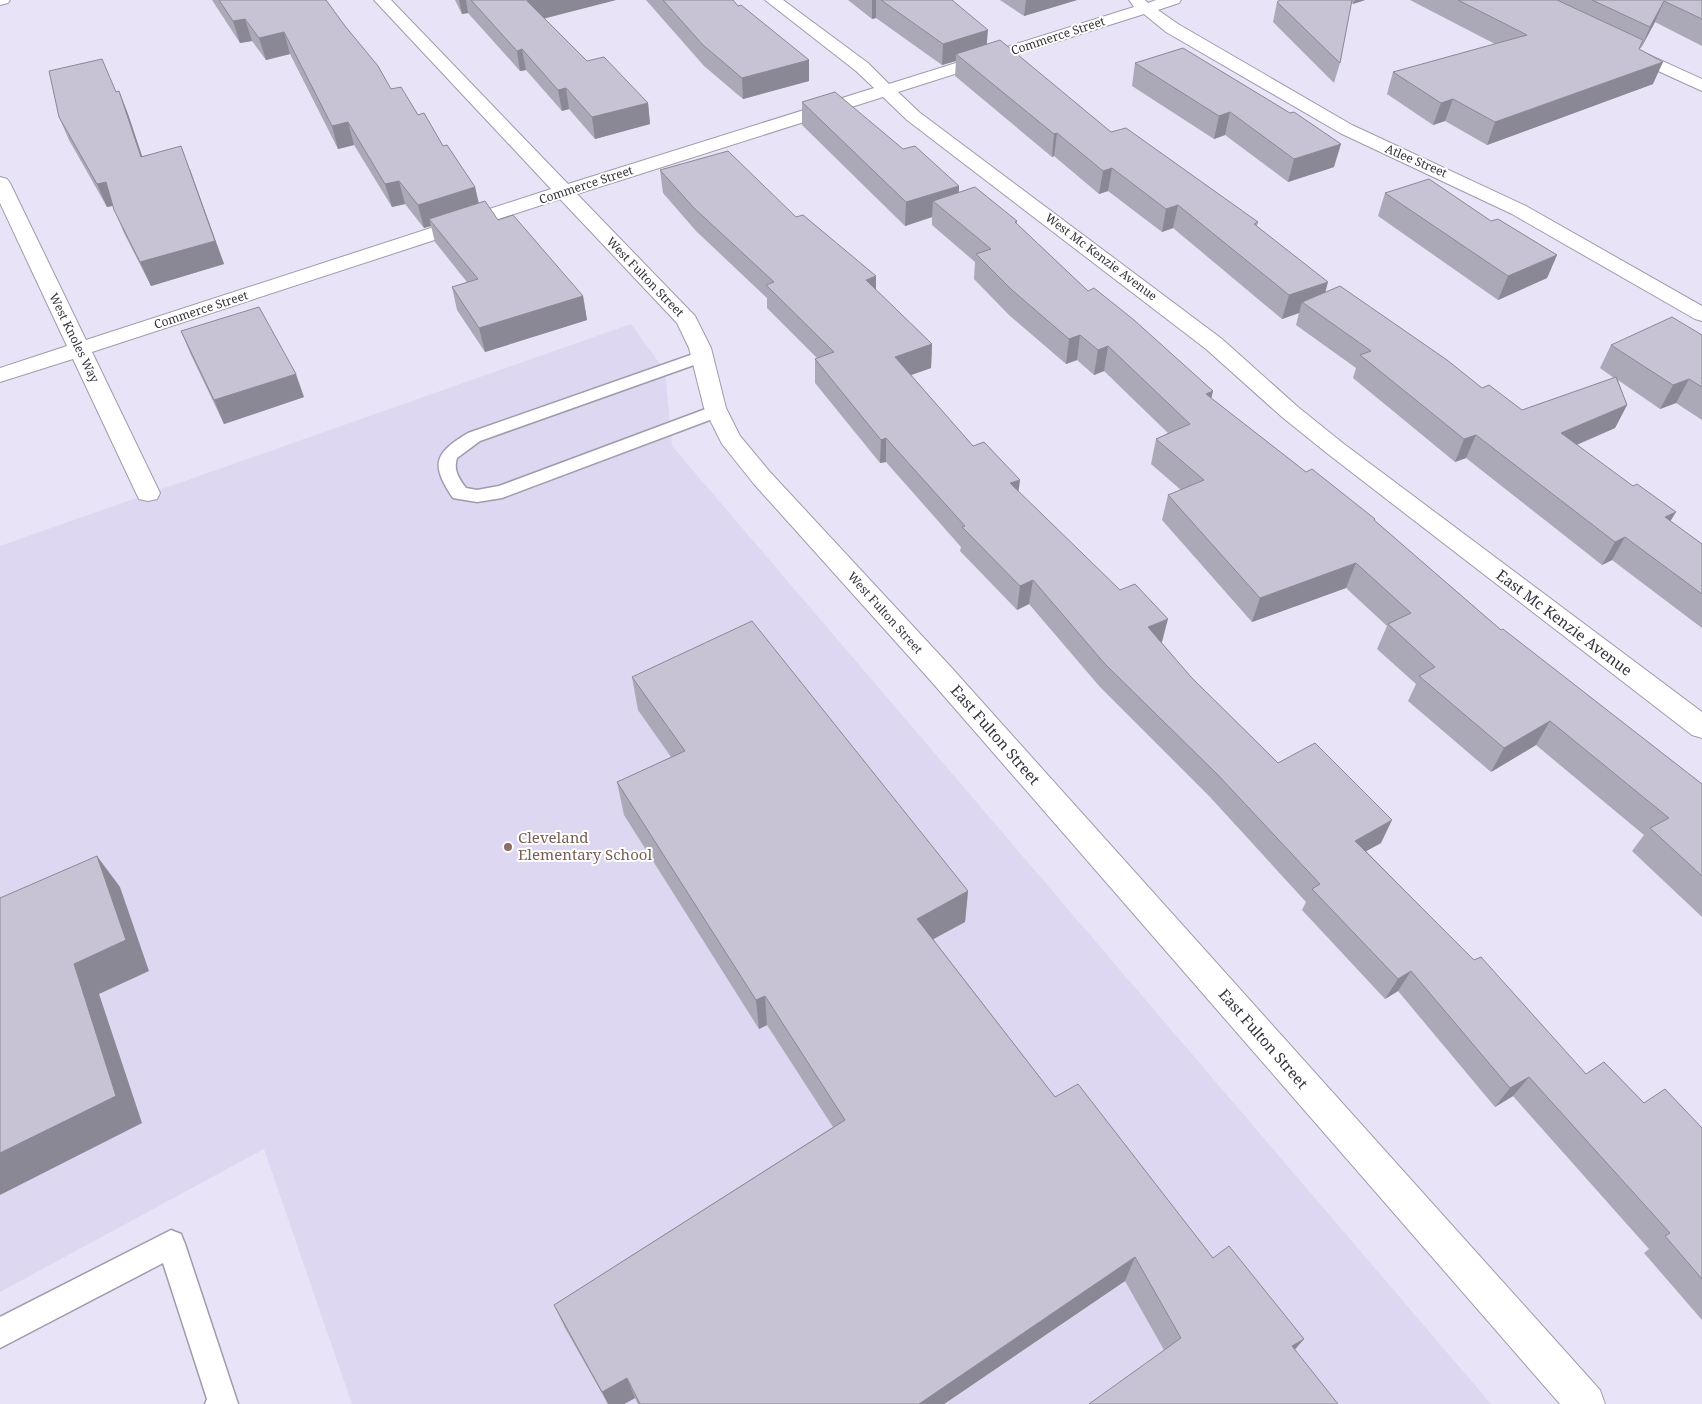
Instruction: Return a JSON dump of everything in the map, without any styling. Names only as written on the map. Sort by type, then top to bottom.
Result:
[{"type":"street","name":"West Fulton Street","points":[[382,0],[687,321],[700,348],[717,411],[730,439],[762,478],[940,673]]},
{"type":"street","name":"West Mc Kenzie Avenue","points":[[773,0],[862,67],[913,116],[1214,344],[1290,412],[1426,518]]},
{"type":"street","name":"Commerce Street","points":[[0,375],[563,192],[887,90],[1141,4],[1173,0]]},
{"type":"street","name":"Atlee Street","points":[[1141,4],[1172,28],[1346,129],[1519,210],[1702,315]]},
{"type":"street","points":[[1616,45],[1702,86]]},
{"type":"street","name":"West Knoles Way","points":[[0,182],[148,493]]},
{"type":"street","name":"East Mc Kenzie Avenue","points":[[1426,518],[1702,728]]},
{"type":"street","name":"East Fulton Street","points":[[940,673],[1586,1404]]},
{"type":"lane","points":[[702,356],[474,437],[453,451],[446,462],[447,474],[460,494],[477,496],[502,492],[717,411]]},
{"type":"lane","points":[[0,1333],[170,1244],[223,1402],[220,1404]]},
{"type":"shaded area","name":"Cleveland Elementary School","points":[[631,324],[665,371],[672,446],[1491,1404],[352,1404],[264,1149],[0,1292],[0,546]]},
{"type":"building","points":[[219,0],[326,0],[378,66],[391,89],[401,87],[418,115],[424,113],[443,146],[447,145],[475,187],[418,205],[399,181],[385,184],[348,122],[332,126],[284,32],[259,38],[245,19],[233,21]]},
{"type":"building","points":[[471,0],[532,0],[527,1],[587,61],[604,57],[648,103],[592,117],[566,88],[558,90],[522,49],[517,51]]},
{"type":"building","points":[[663,0],[733,0],[738,6],[741,5],[809,60],[742,78],[703,45]]},
{"type":"building","points":[[881,0],[952,0],[988,30],[943,44]]},
{"type":"building","points":[[1280,0],[1352,0],[1340,63],[1277,2]]},
{"type":"building","points":[[1458,0],[1557,0],[1643,40],[1639,49],[1663,62],[1495,122],[1453,99],[1441,103],[1393,72],[1527,35]]},
{"type":"building","points":[[1592,0],[1702,0],[1702,19],[1664,1],[1650,27]]},
{"type":"building","points":[[1000,40],[1111,132],[1126,128],[1258,222],[1254,224],[1328,282],[1289,295],[1178,205],[1166,209],[1112,168],[1103,171],[1057,133],[1054,134],[956,54]]},
{"type":"building","points":[[1183,48],[1290,113],[1294,112],[1341,144],[1294,159],[1230,112],[1219,116],[1135,63]]},
{"type":"building","points":[[102,59],[116,92],[119,91],[141,157],[181,146],[215,241],[140,262],[114,210],[106,182],[97,184],[59,117],[49,71]]},
{"type":"building","points":[[835,92],[903,149],[915,146],[959,186],[906,202],[802,102]]},
{"type":"building","points":[[728,151],[796,217],[803,215],[876,276],[866,280],[932,344],[895,357],[973,446],[984,442],[1020,480],[1010,483],[1120,590],[1135,584],[1168,619],[1148,627],[1191,677],[1278,763],[1315,743],[1392,820],[1355,841],[1474,960],[1481,957],[1586,1074],[1604,1062],[1644,1103],[1665,1089],[1702,1128],[1702,1279],[1665,1236],[1670,1233],[1529,1077],[1510,1088],[1411,971],[1398,979],[1312,889],[1320,884],[1218,775],[1105,664],[1033,580],[1020,586],[962,527],[965,526],[886,438],[881,440],[815,359],[834,352],[766,285],[774,282],[694,208],[660,170]]},
{"type":"building","points":[[1429,179],[1491,221],[1498,219],[1557,255],[1508,276],[1385,193]]},
{"type":"building","points":[[975,187],[1017,221],[1015,222],[1088,291],[1094,288],[1134,320],[1213,391],[1206,394],[1306,472],[1312,469],[1375,519],[1501,630],[1503,629],[1702,784],[1702,876],[1650,828],[1669,818],[1550,721],[1504,748],[1419,676],[1435,667],[1388,624],[1411,613],[1356,563],[1260,598],[1168,495],[1204,480],[1156,439],[1190,424],[1108,346],[1098,350],[1080,335],[1069,339],[1012,290],[976,254],[991,249],[933,201]]},
{"type":"building","points":[[485,201],[498,220],[513,215],[583,296],[479,328],[452,287],[478,279],[429,219]]},
{"type":"building","points":[[1340,286],[1447,360],[1482,388],[1489,385],[1522,410],[1616,377],[1627,405],[1561,433],[1633,486],[1637,484],[1676,512],[1665,517],[1702,544],[1702,594],[1625,537],[1615,542],[1476,435],[1464,439],[1360,355],[1371,351],[1302,302]]},
{"type":"building","points":[[259,307],[296,374],[214,400],[181,331]]},
{"type":"building","points":[[1672,317],[1702,335],[1702,387],[1689,379],[1673,385],[1611,345]]},
{"type":"building","name":"Cleveland Elementary School","points":[[752,621],[968,891],[917,919],[1055,1097],[1078,1084],[1213,1258],[1229,1246],[1304,1339],[1292,1346],[1338,1404],[1089,1404],[1181,1338],[1135,1257],[919,1404],[640,1404],[627,1378],[602,1392],[554,1305],[845,1120],[765,996],[756,1000],[617,782],[685,751],[632,677]]},
{"type":"building","points":[[97,856],[126,940],[74,964],[116,1096],[0,1153],[0,898]]},
{"type":"place","name":"Cleveland Elementary School","points":[[508,847]]}]
